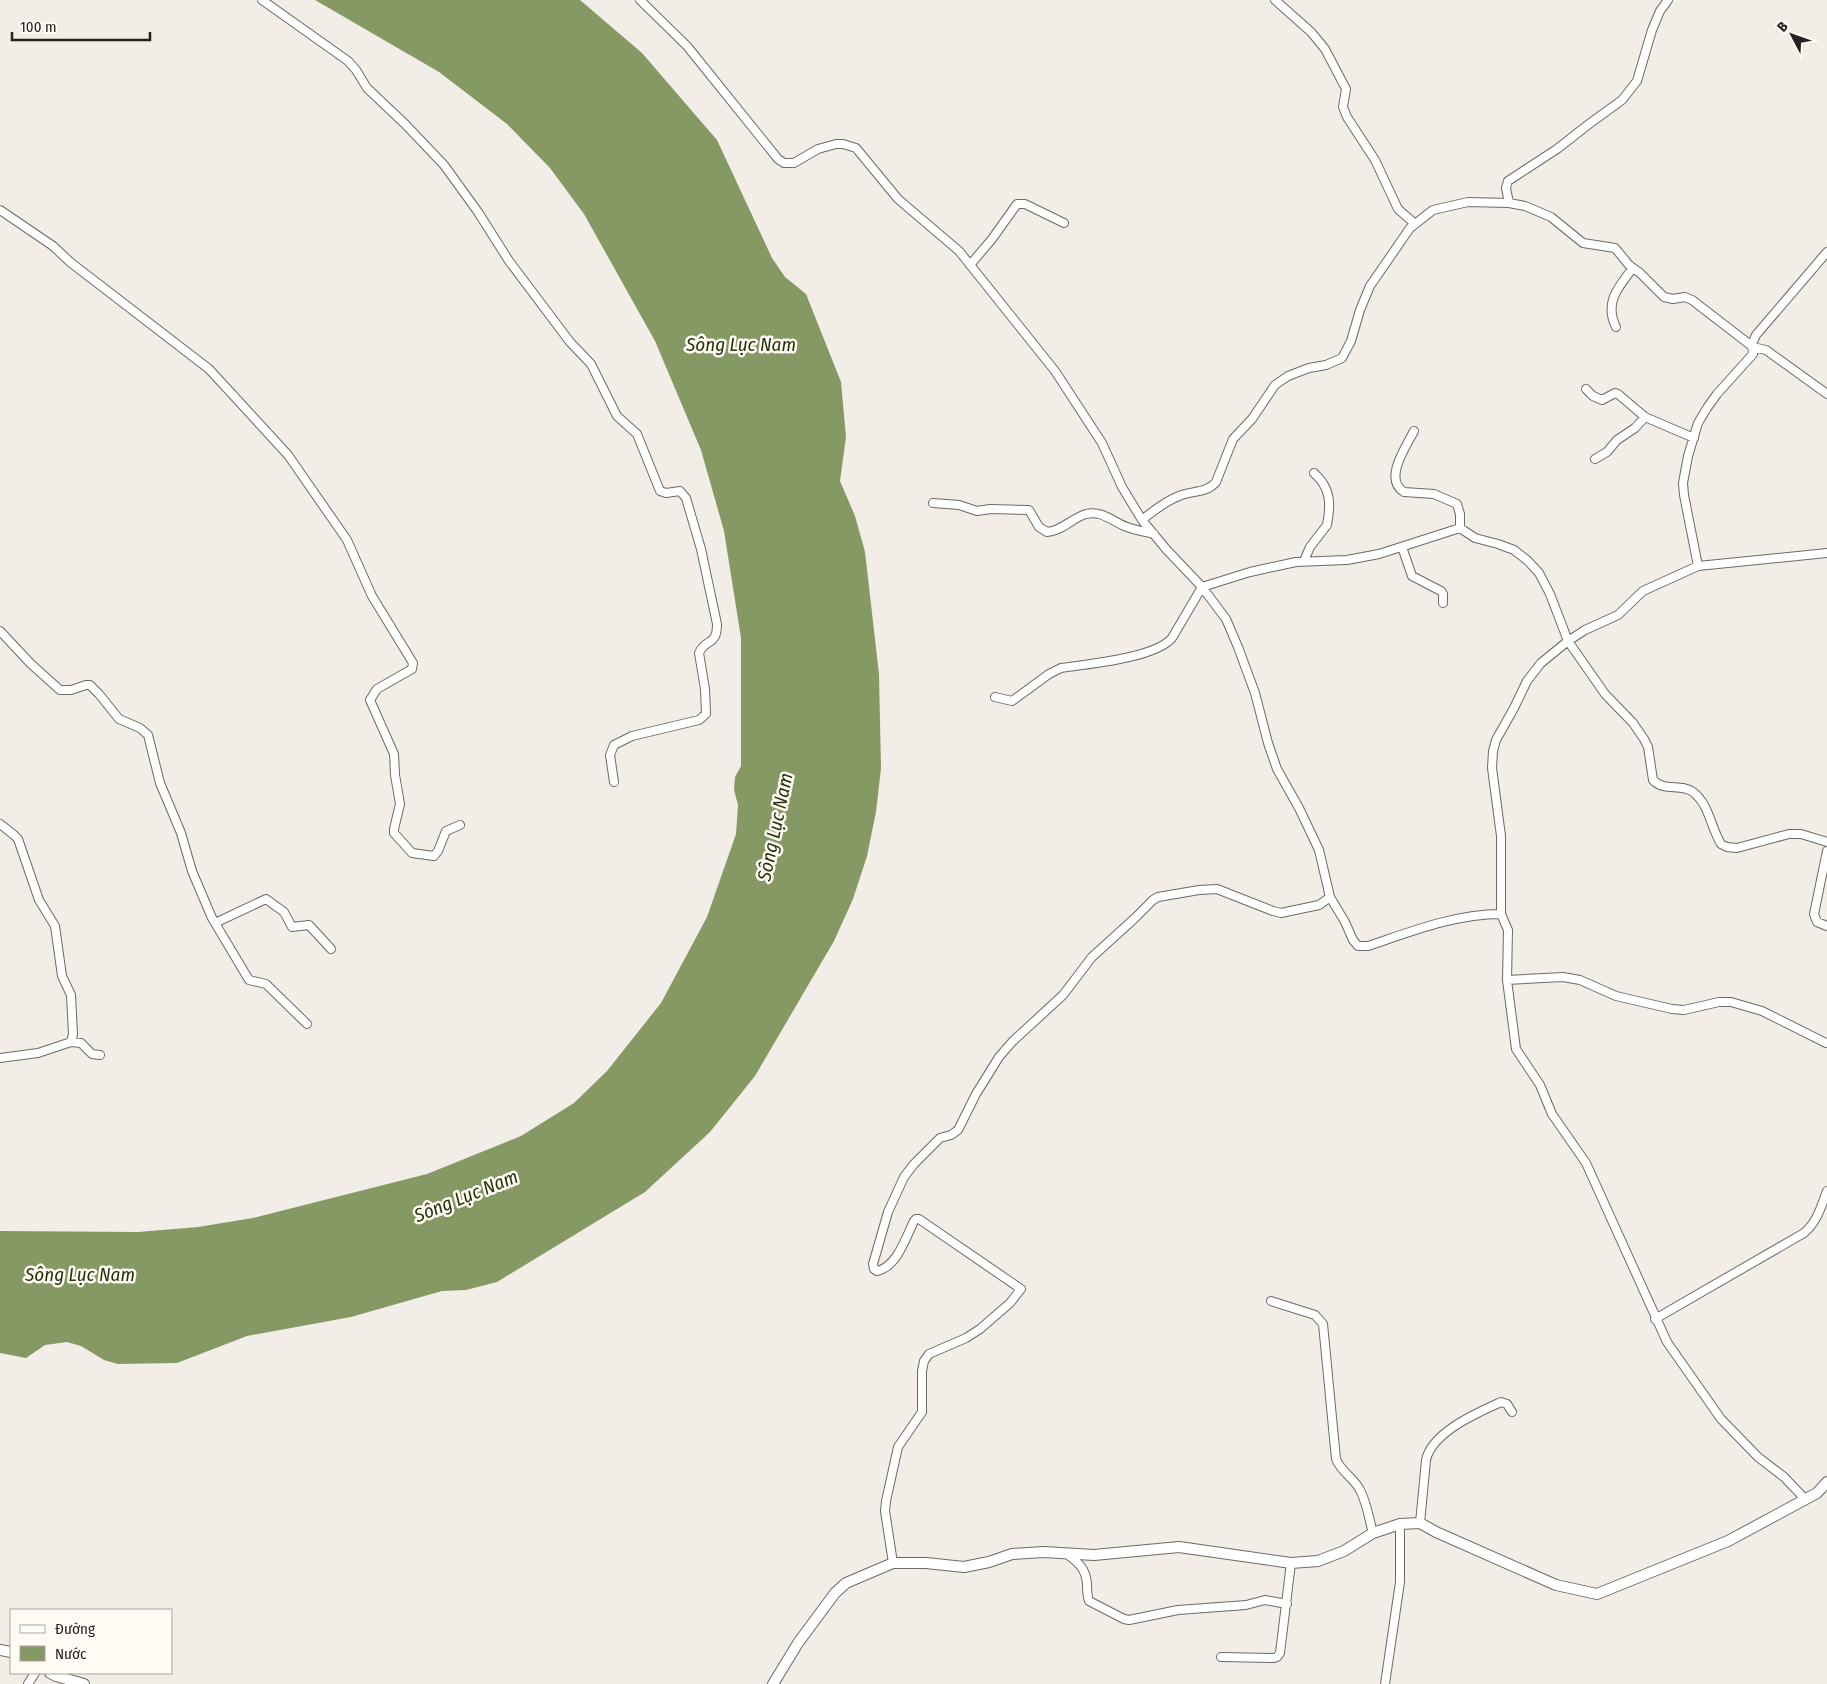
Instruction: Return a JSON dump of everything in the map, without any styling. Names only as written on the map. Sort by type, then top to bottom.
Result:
[{"type":"street","points":[[262,0],[348,61],[368,88],[444,165],[478,212],[509,262],[570,342],[591,364],[617,416],[637,434],[660,491],[680,491],[686,498],[701,549],[717,624],[716,636],[711,642],[704,645],[699,654],[705,689],[706,714],[698,720],[632,736],[614,745],[610,755],[614,782]]},
{"type":"street","points":[[640,0],[687,46],[778,159],[789,164],[827,145],[852,146],[898,199],[952,244],[1055,370],[1102,443],[1122,487],[1142,520],[1202,587],[1226,620],[1255,693],[1272,756],[1282,780],[1299,808],[1319,850],[1330,898],[1358,946],[1363,947],[1447,921],[1500,914]]},
{"type":"street","points":[[1275,0],[1311,32],[1324,49],[1346,89],[1343,107],[1347,117],[1375,160],[1398,209],[1414,223]]},
{"type":"street","points":[[1510,203],[1506,188],[1508,180],[1557,150],[1588,124],[1616,105],[1629,92],[1637,81],[1656,19],[1668,0]]},
{"type":"street","points":[[1142,520],[1179,496],[1204,491],[1212,487],[1216,482],[1234,439],[1248,424],[1270,391],[1282,380],[1309,368],[1333,363],[1342,358],[1351,341],[1360,310],[1370,286],[1414,223],[1442,206],[1468,202],[1510,203],[1525,206],[1551,217],[1583,243],[1615,248],[1632,268],[1640,273],[1664,297],[1673,299],[1685,297],[1692,300],[1752,347],[1766,350],[1827,394]]},
{"type":"street","points":[[970,265],[992,239],[1017,204],[1025,204],[1064,223]]},
{"type":"street","points":[[0,210],[53,246],[70,262],[209,369],[288,455],[346,540],[372,596],[413,663],[412,670],[377,689],[370,700],[394,754],[395,775],[400,804],[394,833],[412,853],[434,856],[446,831],[460,824]]},
{"type":"street","points":[[1698,566],[1685,505],[1684,483],[1685,470],[1698,423],[1717,394],[1753,354],[1752,347],[1756,335],[1827,252]]},
{"type":"street","points":[[1616,327],[1610,312],[1611,307],[1621,283],[1632,268]]},
{"type":"street","points":[[1586,389],[1593,396],[1602,400],[1615,393],[1618,394],[1645,417],[1694,438]]},
{"type":"street","points":[[1595,459],[1607,452],[1617,440],[1635,428],[1645,417]]},
{"type":"street","points":[[1414,432],[1398,460],[1396,483],[1399,489],[1404,492],[1434,494],[1452,501],[1459,509],[1460,528]]},
{"type":"street","points":[[1304,561],[1310,547],[1328,521],[1329,507],[1326,488],[1314,473]]},
{"type":"street","points":[[933,503],[959,505],[977,511],[990,509],[1029,510],[1039,527],[1047,532],[1056,530],[1085,514],[1098,514],[1128,528],[1154,534]]},
{"type":"street","points":[[995,697],[1012,701],[1049,674],[1062,668],[1142,654],[1160,648],[1172,638],[1202,587],[1250,572],[1304,561],[1358,558],[1402,547],[1460,528]]},
{"type":"street","points":[[1460,528],[1474,538],[1514,550],[1532,564],[1543,578],[1568,641],[1605,694],[1633,724],[1644,739],[1648,748],[1653,780],[1662,786],[1685,788],[1694,792],[1703,805],[1721,844],[1737,848],[1795,834],[1827,842]]},
{"type":"street","points":[[1402,547],[1412,576],[1442,591],[1444,603]]},
{"type":"street","points":[[1805,1499],[1721,1419],[1667,1342],[1586,1163],[1552,1114],[1540,1085],[1516,1049],[1507,980],[1508,936],[1505,922],[1500,914],[1501,836],[1492,768],[1496,740],[1531,673],[1568,641],[1585,630],[1618,615],[1643,591],[1698,566],[1827,553]]},
{"type":"street","points":[[0,631],[31,664],[60,690],[90,685],[119,719],[140,728],[148,735],[160,783],[177,822],[192,871],[214,923],[249,980],[266,984],[307,1024]]},
{"type":"street","points":[[0,824],[18,839],[39,900],[56,926],[62,976],[71,995],[73,1034],[71,1042]]},
{"type":"street","points":[[1827,850],[1814,914],[1817,922],[1827,926]]},
{"type":"street","points":[[893,1563],[885,1511],[886,1501],[898,1447],[922,1412],[922,1371],[924,1361],[928,1354],[966,1338],[980,1329],[1010,1302],[1021,1289],[919,1219],[914,1221],[893,1260],[883,1270],[878,1271],[874,1269],[873,1264],[888,1212],[904,1177],[940,1138],[958,1130],[984,1080],[999,1057],[1012,1042],[1063,995],[1092,957],[1153,900],[1166,895],[1217,889],[1273,912],[1281,913],[1319,905],[1330,898]]},
{"type":"street","points":[[214,923],[266,899],[284,912],[292,927],[309,925],[331,949]]},
{"type":"street","points":[[1507,980],[1563,977],[1580,980],[1616,996],[1672,1009],[1684,1010],[1718,1002],[1731,1002],[1762,1011],[1826,1043]]},
{"type":"street","points":[[0,1058],[38,1053],[71,1042],[81,1042],[92,1054],[100,1055]]},
{"type":"street","points":[[1655,1319],[1804,1233],[1817,1218],[1827,1191]]},
{"type":"street","points":[[1271,1301],[1315,1315],[1323,1324],[1336,1459],[1341,1469],[1356,1483],[1361,1491],[1373,1533]]},
{"type":"street","points":[[1420,1523],[1426,1460],[1433,1445],[1458,1424],[1500,1402],[1507,1404],[1512,1412]]},
{"type":"street","points":[[773,1684],[798,1643],[835,1593],[846,1583],[893,1563],[926,1563],[964,1567],[989,1562],[1012,1554],[1044,1552],[1094,1555],[1179,1547],[1291,1564],[1318,1561],[1344,1551],[1373,1533],[1400,1524],[1420,1523],[1436,1532],[1556,1585],[1597,1594],[1728,1541],[1817,1493],[1827,1482]]},
{"type":"street","points":[[1385,1684],[1400,1582],[1400,1524]]},
{"type":"street","points":[[1067,1554],[1082,1566],[1085,1573],[1089,1601],[1124,1619],[1129,1620],[1191,1608],[1251,1605],[1265,1600],[1287,1604]]},
{"type":"street","points":[[1222,1657],[1277,1657],[1280,1653],[1291,1564]]},
{"type":"street","points":[[52,1674],[84,1684]]},
{"type":"water","name":"Sông Lục Nam","points":[[315,0],[580,0],[642,53],[717,140],[772,258],[785,277],[806,294],[841,382],[846,437],[840,481],[855,516],[865,552],[879,674],[881,768],[876,812],[867,856],[853,899],[834,941],[755,1076],[710,1132],[645,1192],[497,1282],[466,1290],[442,1291],[351,1317],[247,1336],[177,1363],[118,1364],[104,1360],[81,1346],[67,1342],[45,1345],[26,1358],[0,1353],[0,1231],[138,1232],[198,1227],[253,1218],[427,1174],[521,1136],[574,1103],[607,1071],[661,1003],[707,917],[736,834],[738,805],[734,790],[735,777],[741,766],[741,638],[724,531],[701,450],[655,341],[584,214],[550,168],[507,124],[439,72]]}]
